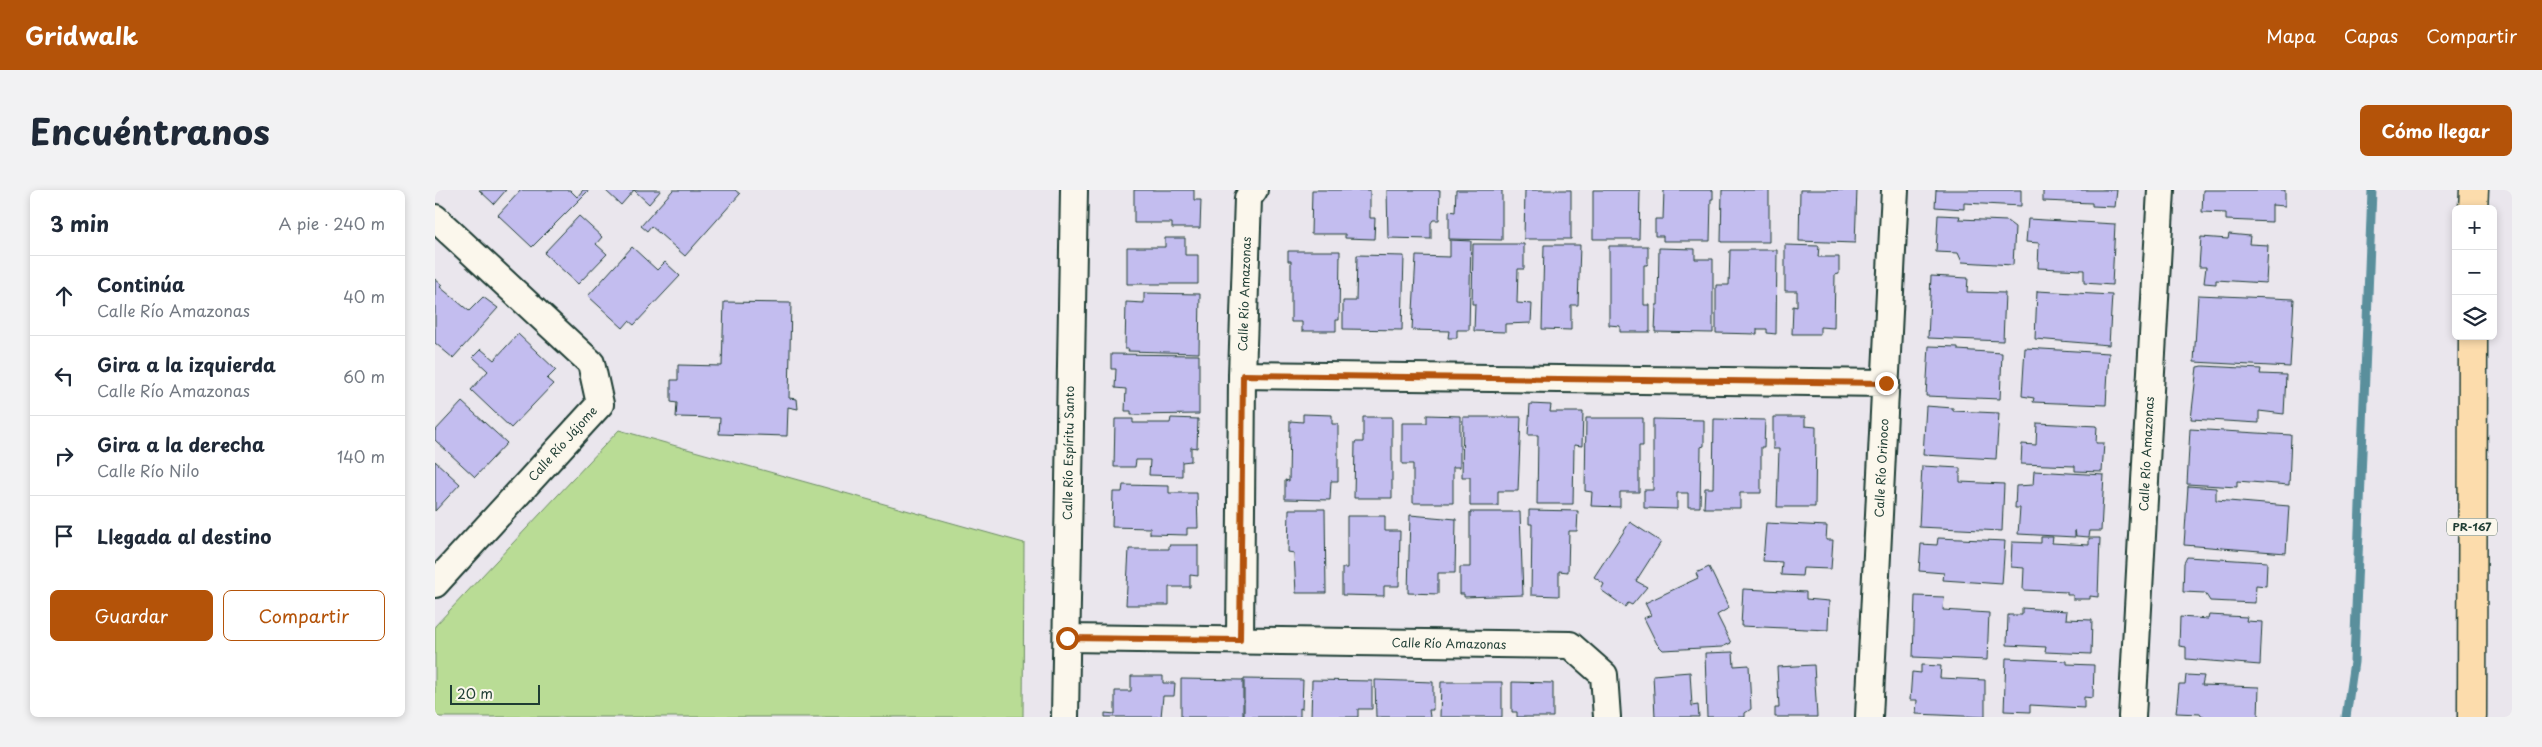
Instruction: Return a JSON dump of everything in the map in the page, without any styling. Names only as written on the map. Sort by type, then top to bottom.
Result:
[{"type":"main road","points":[[2473,205],[2474,190]]},
{"type":"main road","name":"PR-167","points":[[2472,717],[2473,340]]},
{"type":"street","name":"Calle Río Espíritu Santo","points":[[1065,717],[1073,190]]},
{"type":"street","name":"Calle Río Amazonas","points":[[1240,640],[1243,375],[1248,198],[1254,190]]},
{"type":"street","name":"Calle Río Orinoco","points":[[1869,717],[1895,190]]},
{"type":"street","name":"Calle Río Amazonas","points":[[2132,717],[2161,190]]},
{"type":"street","name":"Calle Río Jájome","points":[[435,218],[591,363],[600,404],[435,584]]},
{"type":"street","points":[[1243,375],[1886,383]]},
{"type":"street","name":"Calle Río Amazonas","points":[[1067,638],[1570,645],[1604,675],[1607,717]]},
{"type":"green space","points":[[619,430],[1024,543],[1023,717],[435,717],[435,626]]},
{"type":"building","points":[[479,190],[506,190],[494,204]]},
{"type":"building","points":[[521,190],[570,190],[577,197],[583,190],[589,190],[532,247],[498,215]]},
{"type":"building","points":[[605,190],[634,190],[621,205]]},
{"type":"building","points":[[634,190],[661,190],[649,204]]},
{"type":"building","points":[[673,190],[735,190],[740,194],[685,256],[651,226],[647,231],[641,226]]},
{"type":"building","points":[[1134,190],[1194,190],[1194,200],[1201,200],[1200,228],[1172,228],[1172,223],[1134,223]]},
{"type":"building","points":[[1312,190],[1370,190],[1370,218],[1375,218],[1374,239],[1345,238],[1345,234],[1311,234]]},
{"type":"building","points":[[1387,190],[1440,190],[1439,220],[1433,220],[1431,223],[1431,239],[1388,238]]},
{"type":"building","points":[[1456,190],[1502,190],[1502,240],[1449,239],[1449,211],[1455,212]]},
{"type":"building","points":[[1525,190],[1571,190],[1571,239],[1524,239]]},
{"type":"building","points":[[1593,190],[1640,190],[1639,239],[1593,239]]},
{"type":"building","points":[[1664,190],[1713,190],[1710,241],[1663,241],[1663,236],[1655,236],[1655,219],[1663,219]]},
{"type":"building","points":[[1722,190],[1769,190],[1769,242],[1721,242]]},
{"type":"building","points":[[1800,190],[1857,190],[1855,243],[1799,241]]},
{"type":"building","points":[[1936,190],[2021,190],[2021,206],[1964,203],[1964,209],[1935,207]]},
{"type":"building","points":[[2043,190],[2117,190],[2115,207],[2092,206],[2092,203],[2043,201]]},
{"type":"building","points":[[2203,190],[2285,190],[2285,206],[2272,205],[2272,222],[2226,220],[2226,213],[2202,212]]},
{"type":"building","points":[[1938,215],[1960,216],[1959,219],[2007,221],[2015,227],[2013,265],[1962,262],[1958,253],[1936,252]]},
{"type":"building","points":[[579,216],[602,237],[596,244],[607,254],[578,284],[544,253]]},
{"type":"building","points":[[2028,219],[2115,224],[2112,285],[2084,283],[2084,270],[2038,268],[2039,243],[2026,242]]},
{"type":"building","points":[[2229,234],[2250,236],[2249,244],[2268,245],[2266,283],[2216,280],[2216,284],[2204,283],[2206,267],[2199,267],[2201,237],[2228,239]]},
{"type":"building","points":[[1165,238],[1185,238],[1185,255],[1198,255],[1198,284],[1127,284],[1127,247],[1165,247]]},
{"type":"building","points":[[1450,240],[1471,241],[1469,330],[1457,330],[1457,338],[1448,338],[1449,331],[1412,330],[1416,256],[1450,257]]},
{"type":"building","points":[[1473,244],[1524,244],[1524,269],[1518,269],[1517,303],[1532,304],[1531,323],[1505,324],[1505,332],[1474,331],[1475,304],[1472,304]]},
{"type":"building","points":[[1544,245],[1580,245],[1578,305],[1571,305],[1571,330],[1542,329]]},
{"type":"building","points":[[1785,245],[1819,246],[1818,257],[1839,257],[1839,274],[1835,275],[1834,328],[1820,327],[1820,334],[1792,334],[1793,306],[1797,307],[1797,291],[1785,291]]},
{"type":"building","points":[[1609,246],[1648,246],[1648,265],[1644,265],[1644,305],[1650,305],[1650,332],[1620,332],[1620,326],[1609,325]]},
{"type":"building","points":[[632,247],[657,270],[665,262],[680,276],[634,325],[629,321],[623,328],[588,296]]},
{"type":"building","points":[[1659,248],[1695,249],[1695,259],[1713,259],[1713,333],[1655,332],[1656,305],[1658,305]]},
{"type":"building","points":[[1730,250],[1777,250],[1776,334],[1767,333],[1767,329],[1757,329],[1757,334],[1716,333],[1716,285],[1729,285]]},
{"type":"building","points":[[1288,251],[1340,251],[1339,320],[1336,320],[1336,331],[1302,331],[1302,322],[1291,322],[1291,261],[1288,261]]},
{"type":"building","points":[[1357,255],[1404,256],[1402,330],[1343,329],[1343,301],[1356,301]]},
{"type":"building","points":[[1931,276],[1968,278],[1967,292],[2005,293],[2003,341],[1928,338]]},
{"type":"building","points":[[435,279],[442,285],[440,287],[469,311],[483,297],[498,308],[453,358],[435,343]]},
{"type":"building","points":[[2037,291],[2112,295],[2109,345],[2035,339]]},
{"type":"building","points":[[1144,293],[1200,294],[1199,353],[1128,351],[1129,349],[1125,349],[1126,302],[1144,303]]},
{"type":"building","points":[[2198,295],[2294,299],[2290,367],[2194,362]]},
{"type":"building","points":[[724,302],[791,303],[789,398],[797,399],[798,409],[788,407],[787,436],[719,434],[720,418],[676,417],[677,403],[671,402],[671,380],[678,380],[678,365],[722,366]]},
{"type":"building","points":[[518,334],[556,370],[547,379],[553,384],[511,428],[471,390],[488,371],[473,357],[481,349],[494,360]]},
{"type":"building","points":[[1929,346],[1958,347],[1958,350],[2002,353],[2000,399],[1926,396]]},
{"type":"building","points":[[2025,348],[2109,353],[2106,405],[2033,402],[2034,398],[2022,396]]},
{"type":"building","points":[[1111,354],[1199,355],[1199,414],[1131,415],[1131,411],[1125,411],[1126,389],[1115,388],[1116,369],[1111,369]]},
{"type":"building","points":[[2197,367],[2261,369],[2260,374],[2286,375],[2284,414],[2259,411],[2259,423],[2191,419]]},
{"type":"building","points":[[462,402],[507,443],[475,477],[435,440],[435,431]]},
{"type":"building","points":[[1530,404],[1551,405],[1550,412],[1583,412],[1582,446],[1574,445],[1573,504],[1537,504],[1538,435],[1528,435]]},
{"type":"building","points":[[1926,406],[1953,408],[1953,411],[1999,413],[1996,459],[1923,455]]},
{"type":"building","points":[[1303,414],[1332,415],[1332,424],[1338,424],[1338,481],[1331,481],[1330,500],[1285,499],[1285,480],[1289,481],[1290,421],[1303,422]]},
{"type":"building","points":[[1427,415],[1460,416],[1460,467],[1453,467],[1453,503],[1413,503],[1413,464],[1402,464],[1402,423],[1427,423]]},
{"type":"building","points":[[1363,417],[1392,417],[1392,498],[1354,498],[1355,442],[1363,442]]},
{"type":"building","points":[[1463,417],[1521,417],[1518,491],[1498,491],[1498,506],[1470,506],[1470,477],[1462,477]]},
{"type":"building","points":[[1773,417],[1805,417],[1805,426],[1816,427],[1815,507],[1777,507],[1779,449],[1773,449]]},
{"type":"building","points":[[1171,418],[1198,419],[1197,448],[1191,447],[1191,461],[1182,462],[1182,476],[1149,475],[1150,460],[1136,460],[1135,467],[1114,467],[1115,419],[1133,419],[1133,423],[1170,423]]},
{"type":"building","points":[[1586,418],[1643,418],[1643,446],[1639,446],[1639,492],[1620,492],[1620,507],[1591,506],[1592,492],[1585,491]]},
{"type":"building","points":[[1653,419],[1704,420],[1704,446],[1701,447],[1700,507],[1688,507],[1688,493],[1677,493],[1677,509],[1644,508],[1644,490],[1653,490]]},
{"type":"building","points":[[1714,419],[1765,420],[1764,447],[1761,447],[1761,493],[1740,493],[1740,508],[1704,508],[1705,488],[1713,488]]},
{"type":"building","points":[[2037,423],[2097,426],[2096,443],[2104,443],[2102,472],[2075,471],[2075,466],[2021,464],[2022,444],[2036,445]]},
{"type":"building","points":[[2190,429],[2291,435],[2289,485],[2237,481],[2237,487],[2187,484]]},
{"type":"building","points":[[435,461],[460,484],[435,511]]},
{"type":"building","points":[[1922,466],[1960,468],[1960,482],[2004,484],[2002,531],[1919,527]]},
{"type":"building","points":[[2034,471],[2104,475],[2101,531],[2090,531],[2089,537],[2076,536],[2075,530],[2075,537],[2018,534],[2020,508],[2015,508],[2016,486],[2033,485]]},
{"type":"building","points":[[1123,485],[1169,486],[1169,493],[1197,493],[1198,528],[1187,528],[1187,535],[1150,534],[1150,528],[1112,527],[1113,492],[1122,492]]},
{"type":"building","points":[[2188,486],[2216,488],[2216,500],[2289,506],[2286,553],[2184,545]]},
{"type":"building","points":[[1289,509],[1325,509],[1326,593],[1296,593],[1294,553],[1288,552]]},
{"type":"building","points":[[1529,510],[1578,511],[1577,531],[1569,531],[1568,572],[1559,571],[1559,596],[1531,595],[1532,524],[1529,524]]},
{"type":"building","points":[[1470,512],[1520,512],[1523,595],[1464,597],[1464,594],[1460,594],[1460,567],[1470,567]]},
{"type":"building","points":[[1410,515],[1456,519],[1455,573],[1438,573],[1438,594],[1408,593]]},
{"type":"building","points":[[1347,516],[1385,516],[1385,531],[1400,531],[1399,586],[1384,586],[1384,596],[1342,595],[1342,568],[1347,568]]},
{"type":"building","points":[[1630,522],[1661,542],[1636,581],[1647,587],[1632,605],[1628,603],[1625,607],[1601,590],[1604,584],[1594,577]]},
{"type":"building","points":[[1766,523],[1827,526],[1826,540],[1833,540],[1831,569],[1803,568],[1802,576],[1781,575],[1782,562],[1763,561]]},
{"type":"building","points":[[2041,537],[2053,537],[2052,543],[2089,545],[2089,538],[2100,538],[2098,597],[2090,596],[2090,599],[2073,599],[2073,595],[2067,595],[2067,592],[2023,590],[2024,568],[2011,567],[2012,542],[2041,543]]},
{"type":"building","points":[[1938,538],[2005,541],[2002,584],[1943,580],[1944,573],[1919,571],[1921,544],[1937,545]]},
{"type":"building","points":[[1169,545],[1198,545],[1198,576],[1190,575],[1190,587],[1169,587],[1169,605],[1126,605],[1129,549],[1169,549]]},
{"type":"building","points":[[2187,557],[2267,562],[2266,586],[2256,585],[2255,603],[2210,601],[2205,593],[2183,592],[2184,563]]},
{"type":"building","points":[[1709,567],[1729,608],[1717,615],[1731,643],[1722,647],[1663,650],[1657,644],[1644,618],[1651,615],[1645,603],[1698,578],[1696,573]]},
{"type":"building","points":[[1743,589],[1806,592],[1806,599],[1829,601],[1828,630],[1741,626]]},
{"type":"building","points":[[1915,596],[1944,597],[1943,610],[1989,613],[1987,660],[1913,657]]},
{"type":"building","points":[[2022,608],[2067,611],[2066,619],[2092,620],[2091,654],[2045,652],[2046,647],[2007,645],[2008,615],[2022,615]]},
{"type":"building","points":[[2209,615],[2247,617],[2246,621],[2262,622],[2260,665],[2186,659],[2186,647],[2179,646],[2180,617],[2208,619]]},
{"type":"building","points":[[1733,652],[1734,666],[1749,665],[1751,709],[1745,713],[1745,717],[1707,717],[1705,653]]},
{"type":"building","points":[[2006,658],[2067,661],[2067,664],[2094,665],[2093,698],[2084,697],[2084,708],[2030,705],[2030,712],[2004,711]]},
{"type":"building","points":[[1814,665],[1817,717],[1775,717],[1775,708],[1779,708],[1777,667]]},
{"type":"building","points":[[1921,665],[1941,666],[1940,678],[1985,680],[1985,717],[1916,714],[1917,700],[1910,700],[1912,672],[1921,673]]},
{"type":"building","points":[[1690,672],[1692,706],[1698,705],[1699,717],[1655,717],[1653,675]]},
{"type":"building","points":[[2186,675],[2204,676],[2202,685],[2259,687],[2258,717],[2202,717],[2200,714],[2176,713],[2179,684],[2185,684]]},
{"type":"building","points":[[1131,676],[1163,676],[1163,683],[1175,683],[1174,696],[1163,696],[1161,717],[1105,717],[1105,713],[1115,714],[1115,691],[1131,691]]},
{"type":"building","points":[[1181,679],[1243,680],[1243,717],[1181,717]]},
{"type":"building","points":[[1244,679],[1303,680],[1300,717],[1244,717]]},
{"type":"building","points":[[1312,680],[1372,681],[1372,709],[1358,709],[1358,717],[1311,717]]},
{"type":"building","points":[[1375,680],[1433,682],[1433,710],[1429,710],[1430,717],[1376,717]]},
{"type":"building","points":[[1441,682],[1502,682],[1502,717],[1440,717]]},
{"type":"building","points":[[1512,682],[1553,683],[1553,717],[1517,717],[1517,712],[1512,712]]},
{"type":"waterway","points":[[2346,717],[2354,662],[2372,190]]},
{"type":"route","points":[[1067,638],[1240,640],[1243,375],[1886,383]]}]
